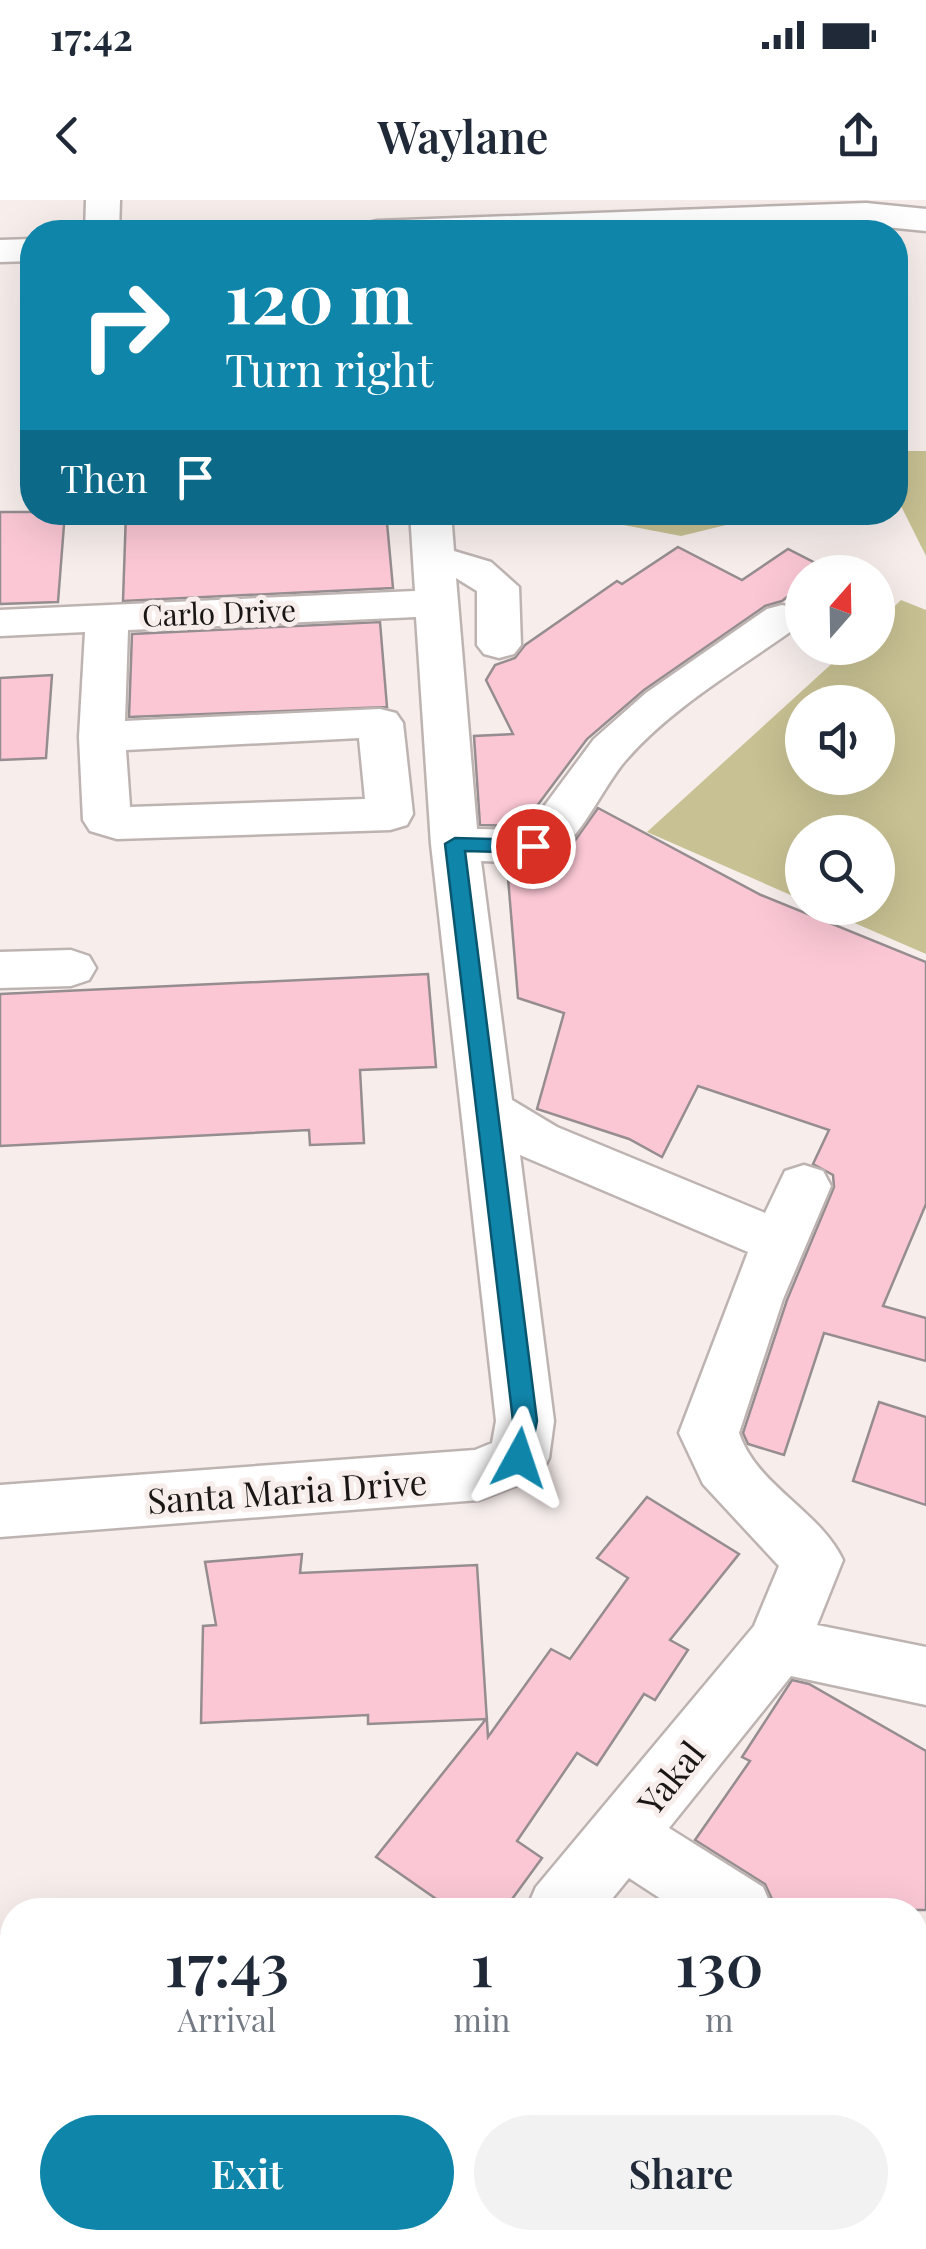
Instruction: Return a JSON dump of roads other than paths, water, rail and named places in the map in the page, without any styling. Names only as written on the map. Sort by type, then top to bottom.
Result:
[{"type":"street","points":[[509,220],[866,214],[926,220]]},
{"type":"street","name":"Santa Maria Drive","points":[[0,1511],[479,1475],[519,1458],[525,1421],[455,844],[431,525]]},
{"type":"street","name":"Carlo Drive","points":[[0,622],[107,617],[436,582],[464,564],[482,572],[498,587],[499,646]]},
{"type":"street","points":[[102,737],[380,723],[390,814],[118,823],[107,820],[102,737],[107,617]]},
{"type":"street","points":[[455,844],[533,846],[548,835],[610,749],[662,703],[782,618]]},
{"type":"street","points":[[0,970],[72,968]]},
{"type":"street","points":[[489,1111],[538,1141],[780,1242],[804,1186]]},
{"type":"street","name":"Yakal","points":[[570,1898],[778,1644],[812,1560],[743,1487],[712,1447],[710,1433],[712,1416],[780,1242]]},
{"type":"street","points":[[778,1644],[856,1664],[926,1676]]},
{"type":"street","points":[[622,1836],[721,1898]]}]
